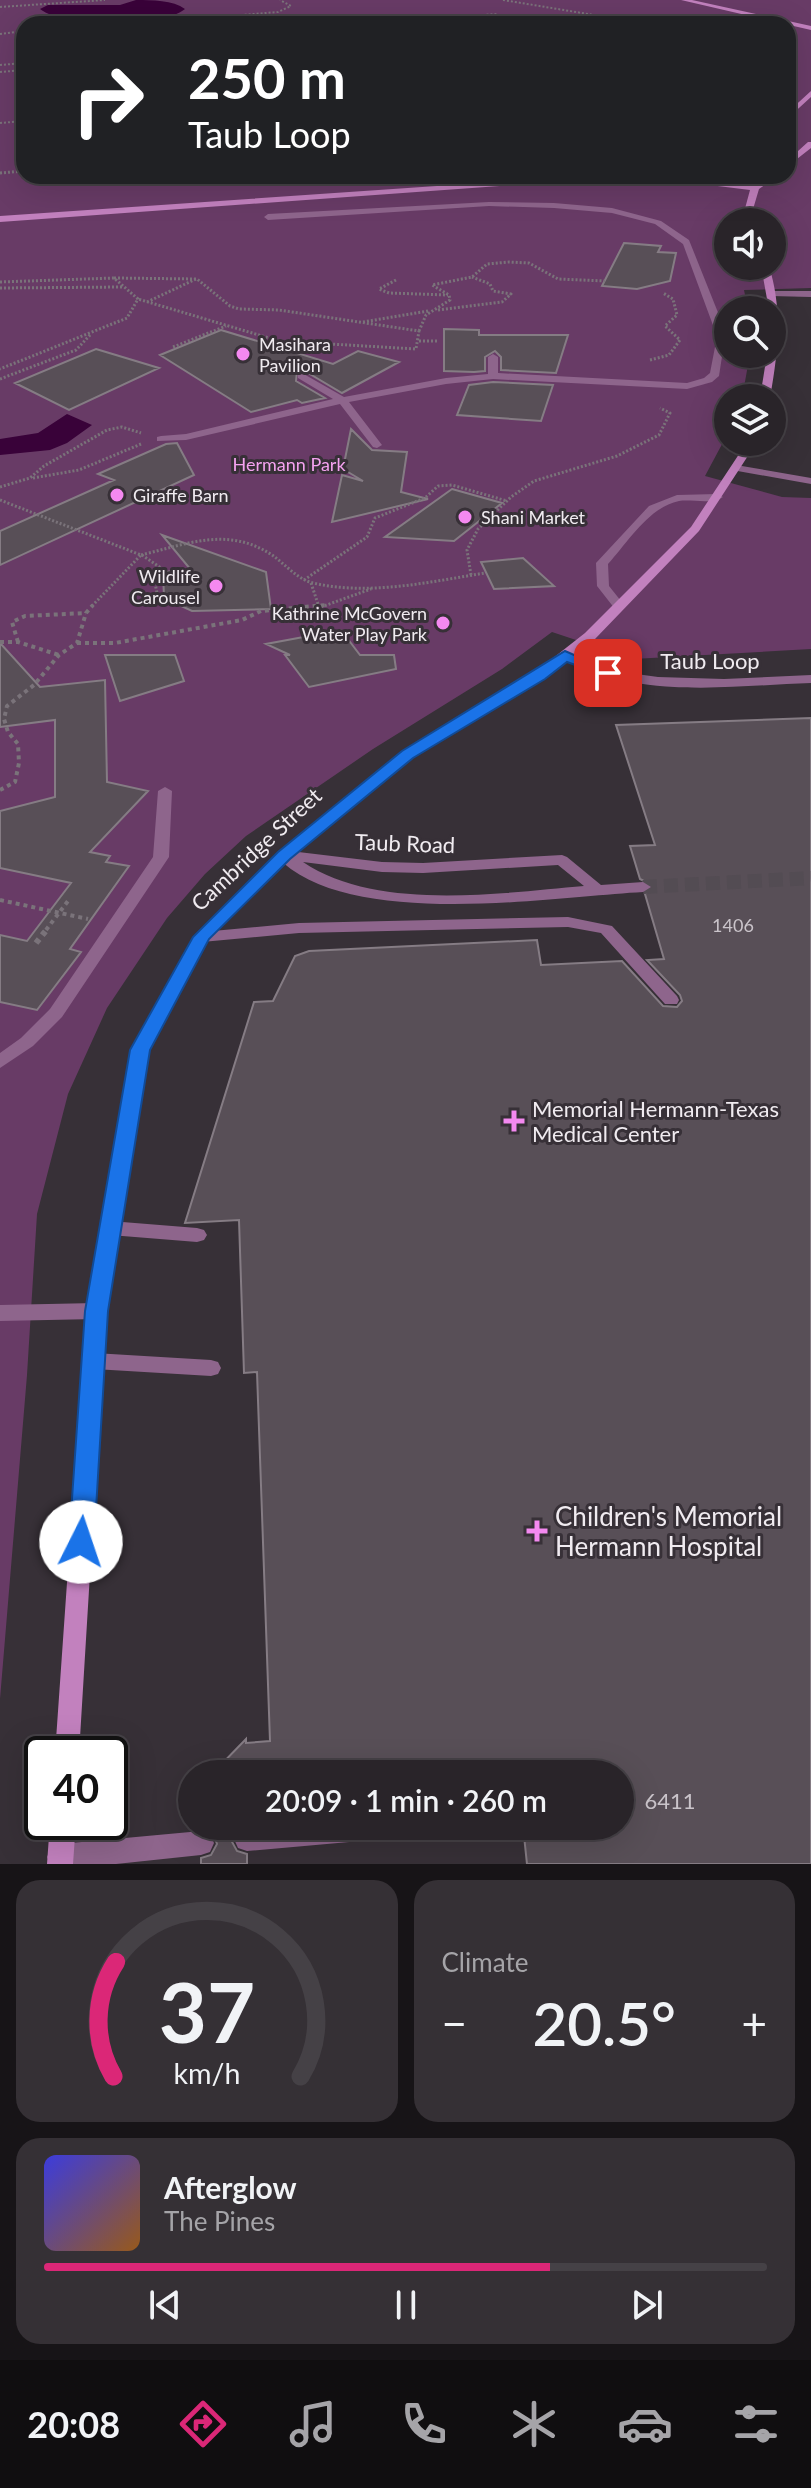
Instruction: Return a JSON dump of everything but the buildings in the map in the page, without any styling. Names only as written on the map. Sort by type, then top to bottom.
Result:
[{"type":"street","points":[[684,0],[756,16]]},
{"type":"street","points":[[722,0],[811,19]]},
{"type":"street","points":[[796,108],[811,93]]},
{"type":"street","points":[[0,219],[498,184]]},
{"type":"street","points":[[721,184],[755,188]]},
{"type":"street","points":[[753,184],[755,188]]},
{"type":"street","points":[[749,208],[755,188],[761,184]]},
{"type":"street","points":[[161,439],[186,437],[446,381],[493,376],[549,377],[687,386],[708,380],[715,374],[721,324],[702,288],[685,241],[668,229],[636,216],[507,203],[268,217]]},
{"type":"street","points":[[767,384],[776,336],[774,294],[770,280]]},
{"type":"street","points":[[774,294],[811,294]]},
{"type":"street","points":[[493,357],[493,376]]},
{"type":"street","points":[[302,376],[343,401],[377,445]]},
{"type":"street","name":"Cambridge Street","points":[[68,1736],[96,1311],[140,1050],[202,937],[284,856],[407,754],[539,676],[565,656],[695,529],[743,456]]},
{"type":"street","points":[[736,468],[811,481]]},
{"type":"street","points":[[619,606],[603,586],[602,563],[653,508],[677,498],[717,497]]},
{"type":"street","name":"Taub Loop","points":[[565,656],[608,673],[637,679],[691,683],[811,679]]},
{"type":"street","points":[[0,1062],[27,1042],[56,1013],[161,857],[165,791]]},
{"type":"street","name":"Taub Road","points":[[284,856],[324,881],[384,894],[454,898],[643,887]]},
{"type":"street","name":"Taub Road","points":[[284,856],[382,867],[432,868],[562,860],[596,888]]},
{"type":"street","points":[[202,937],[299,928],[568,922],[606,929],[671,1000]]},
{"type":"street","points":[[110,1228],[197,1235]]},
{"type":"street","points":[[0,1313],[96,1311]]},
{"type":"street","points":[[94,1361],[211,1368]]},
{"type":"street","points":[[62,1840],[60,1860],[201,1843]]},
{"type":"path","points":[[0,7],[105,0]]},
{"type":"path","points":[[230,16],[278,12],[291,6],[280,0]]},
{"type":"path","points":[[503,0],[597,16]]},
{"type":"path","points":[[476,16],[503,16]]},
{"type":"path","points":[[449,295],[432,285],[472,277],[487,264],[509,262],[529,263],[558,279],[605,281]]},
{"type":"path","points":[[355,324],[502,302],[511,294],[493,291],[490,284],[472,277]]},
{"type":"path","points":[[114,278],[138,299],[279,341],[416,349],[426,315],[450,300],[449,295]]},
{"type":"path","points":[[0,285],[44,280],[197,279],[230,306],[239,309],[279,310],[355,324],[419,331]]},
{"type":"path","points":[[146,302],[197,279]]},
{"type":"path","points":[[43,286],[44,280]]},
{"type":"path","points":[[396,280],[379,289],[389,293],[449,295]]},
{"type":"path","points":[[0,285],[124,287]]},
{"type":"path","points":[[645,361],[669,355],[680,340],[665,326],[677,315],[673,299],[663,293]]},
{"type":"path","points":[[0,369],[127,318],[138,299]]},
{"type":"path","points":[[173,347],[227,326]]},
{"type":"path","points":[[0,379],[76,350],[92,333]]},
{"type":"path","points":[[419,341],[437,341]]},
{"type":"path","points":[[471,575],[467,550],[478,529],[507,501],[534,481],[617,456],[659,435],[670,413],[649,402]]},
{"type":"path","points":[[30,478],[44,466],[107,430],[122,427],[161,439]]},
{"type":"path","points":[[0,487],[30,478],[79,470],[143,443],[161,439]]},
{"type":"path","points":[[303,581],[367,537],[375,518],[425,498],[438,486],[452,485],[507,501]]},
{"type":"path","points":[[0,500],[141,555],[161,568],[154,578],[157,593],[164,604]]},
{"type":"path","points":[[77,643],[86,613],[141,555],[199,539],[233,537],[251,543],[285,564],[303,581],[347,588],[485,573]]},
{"type":"path","points":[[311,583],[319,608]]},
{"type":"path","points":[[0,790],[15,782],[19,763],[18,744],[8,732],[4,719],[7,706],[34,685],[59,655],[77,643],[115,643],[242,620],[261,611],[319,608],[375,587]]},
{"type":"path","points":[[18,642],[12,622],[25,616],[86,613]]},
{"type":"path","points":[[0,642],[18,642],[59,655]]},
{"type":"path","points":[[0,704],[7,706]]},
{"type":"path","points":[[0,900],[88,919]]},
{"type":"path","points":[[36,943],[68,901]]},
{"type":"green space","name":"Hermann Park","points":[[0,0],[811,0],[811,288],[744,290],[745,296],[714,296],[714,368],[747,368],[745,384],[714,384],[716,456],[705,476],[782,497],[811,498],[811,649],[633,659],[552,632],[502,669],[373,749],[246,836],[205,874],[167,918],[107,1008],[68,1094],[37,1214],[0,1699]]},
{"type":"shaded area","points":[[136,0],[155,0],[185,9],[173,16],[56,16],[40,9],[48,5],[120,5]]},
{"type":"shaded area","points":[[67,414],[92,425],[67,443],[50,450],[0,455],[0,439],[38,433]]},
{"type":"tunnel","points":[[643,887],[811,878]]},
{"type":"place","name":"Masihara Pavilion","points":[[243,354]]},
{"type":"place","name":"Giraffe Barn","points":[[117,495]]},
{"type":"place","name":"Shani Market","points":[[465,517]]},
{"type":"place","name":"Wildlife Carousel","points":[[216,586]]},
{"type":"place","name":"Kathrine McGovern Water Play Park","points":[[443,623]]},
{"type":"place","name":"Memorial Hermann-Texas Medical Center","points":[[514,1121]]},
{"type":"place","name":"Children's Memorial Hermann Hospital","points":[[537,1531]]},
{"type":"route","points":[[81,1542],[96,1311],[140,1050],[202,937],[284,856],[407,754],[539,676],[565,656],[608,673]]}]
